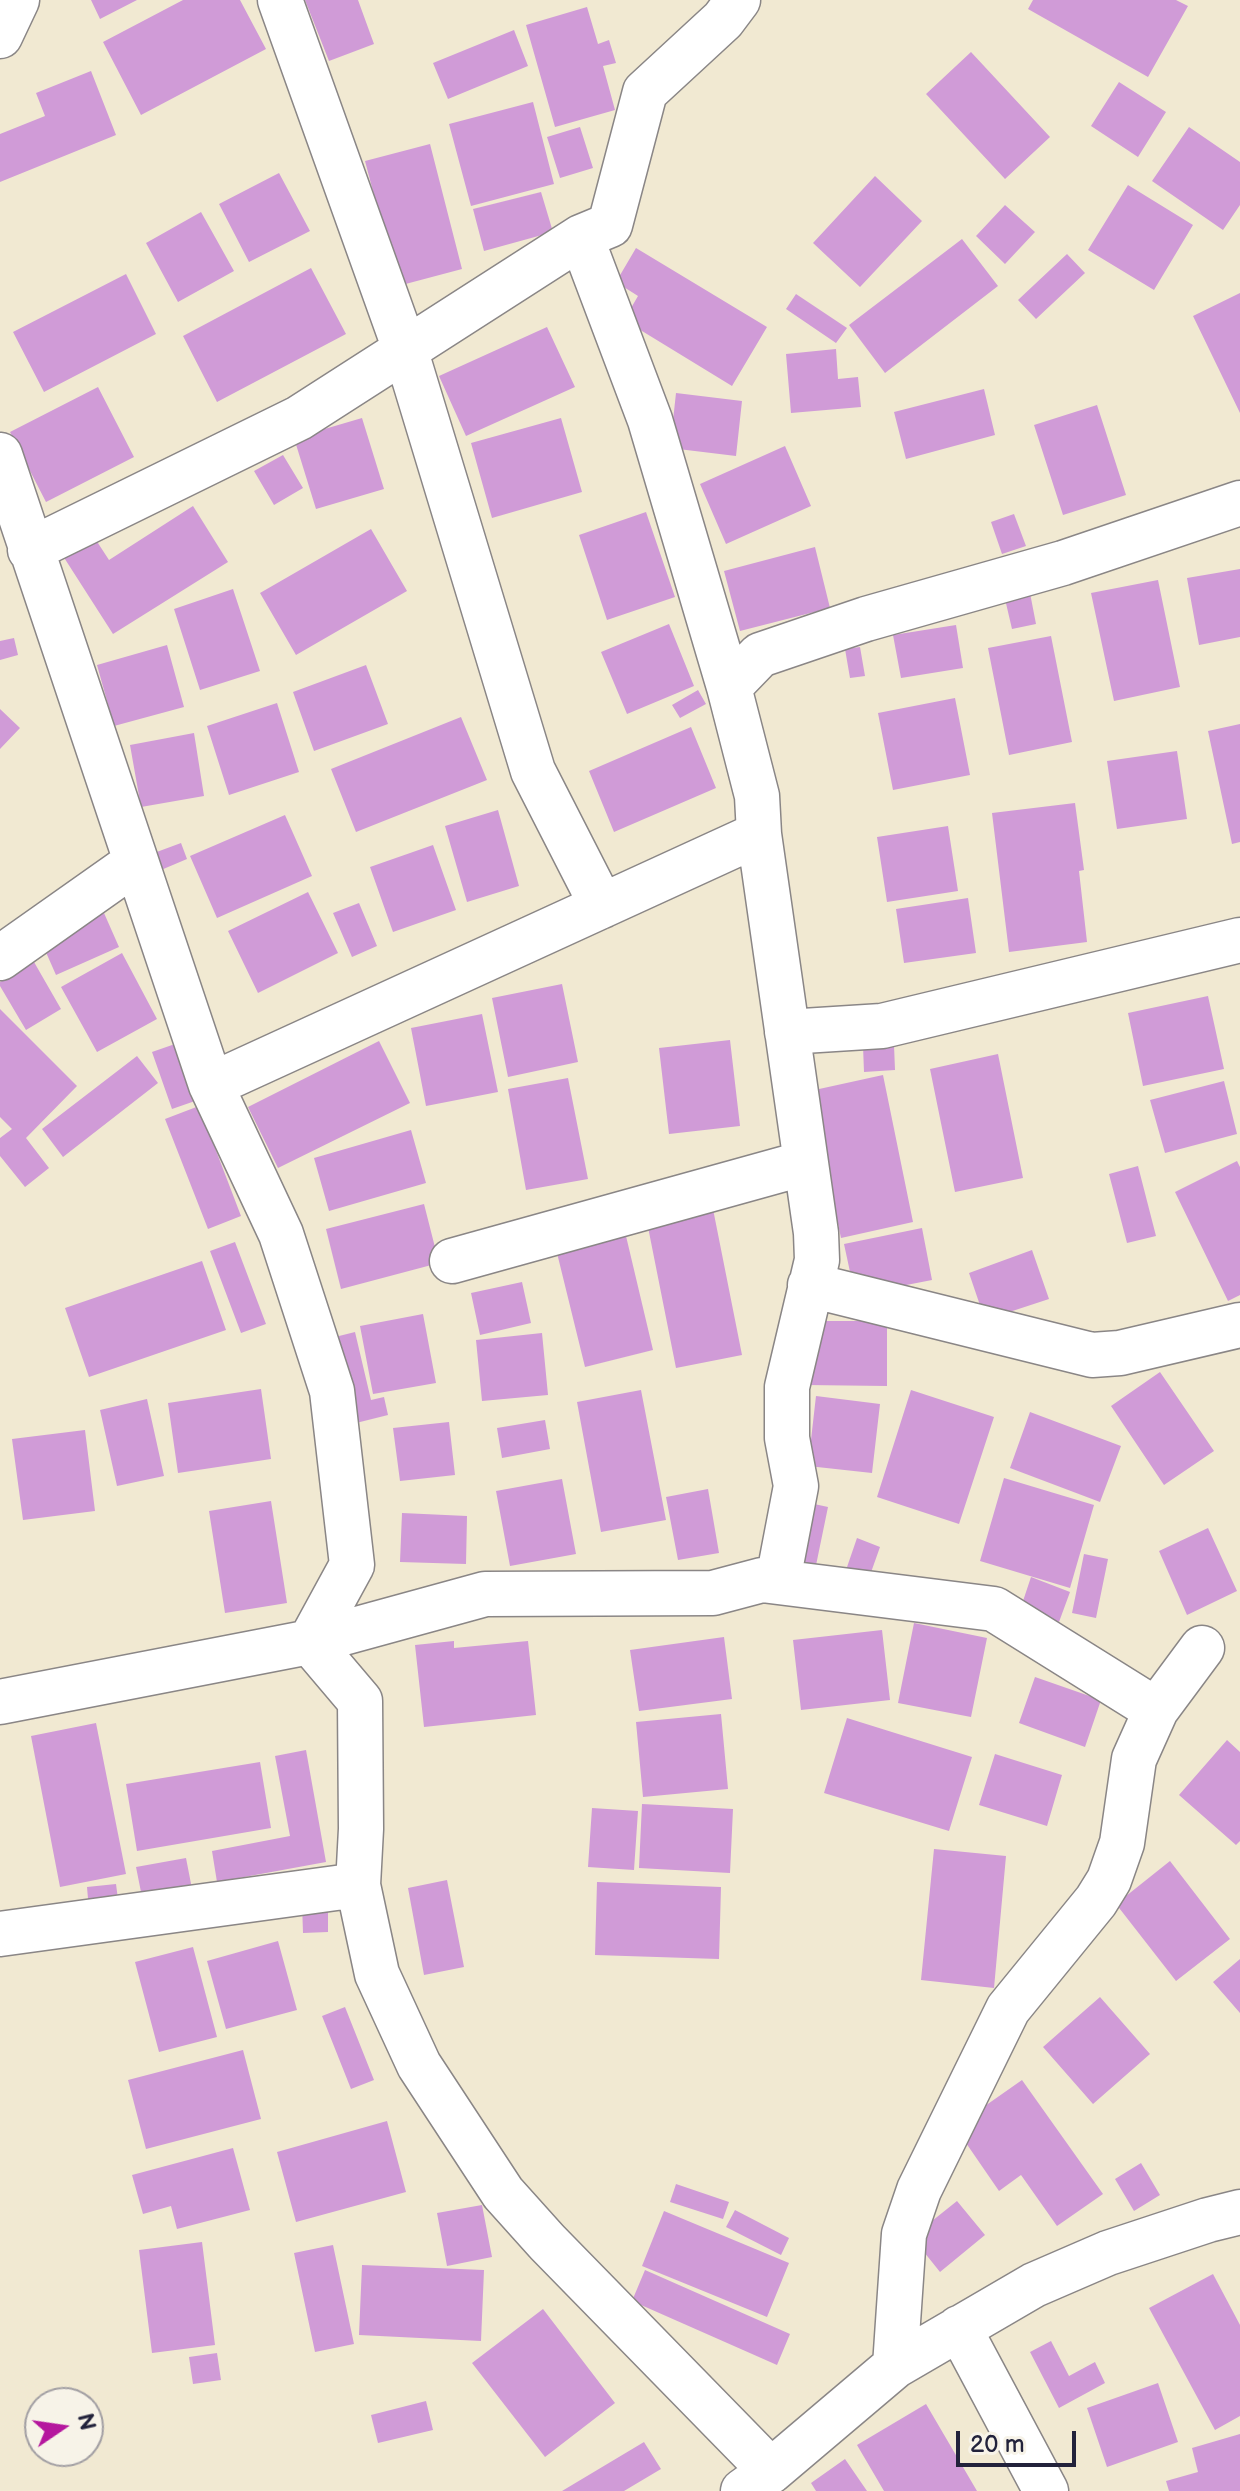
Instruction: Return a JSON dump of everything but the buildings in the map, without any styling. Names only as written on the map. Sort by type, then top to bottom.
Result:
[{"type":"street","points":[[0,36],[17,0]]},
{"type":"street","points":[[280,0],[406,352],[533,771],[602,906]]},
{"type":"street","points":[[30,550],[299,418],[581,237],[610,225],[645,92],[725,7]]},
{"type":"street","points":[[581,237],[650,420],[729,687],[757,796],[759,834],[816,1233],[817,1260],[787,1387],[787,1438],[796,1486],[780,1582]]},
{"type":"street","points":[[0,455],[211,1085],[281,1234],[332,1391],[352,1565],[310,1642]]},
{"type":"street","points":[[729,687],[760,655],[866,619],[1063,563],[1240,503]]},
{"type":"street","points":[[211,1085],[759,834]]},
{"type":"street","points":[[0,958],[136,862]]},
{"type":"street","points":[[787,1032],[882,1026],[1240,940]]},
{"type":"street","points":[[452,1261],[805,1163]]},
{"type":"street","points":[[810,1285],[1092,1355],[1120,1353],[1240,1325]]},
{"type":"street","points":[[0,1702],[310,1642],[485,1594],[713,1593],[762,1580],[994,1609],[1156,1710]]},
{"type":"street","points":[[310,1642],[360,1701],[358,1885],[377,1974],[419,2065],[503,2193],[757,2481],[895,2366],[1034,2285],[1108,2253],[1240,2212]]},
{"type":"street","points":[[895,2366],[904,2234],[919,2190],[1008,2009],[1096,1901],[1109,1880],[1122,1843],[1134,1759],[1156,1710],[1202,1648]]},
{"type":"street","points":[[0,1934],[358,1885]]},
{"type":"street","points":[[959,2328],[1046,2491]]}]
